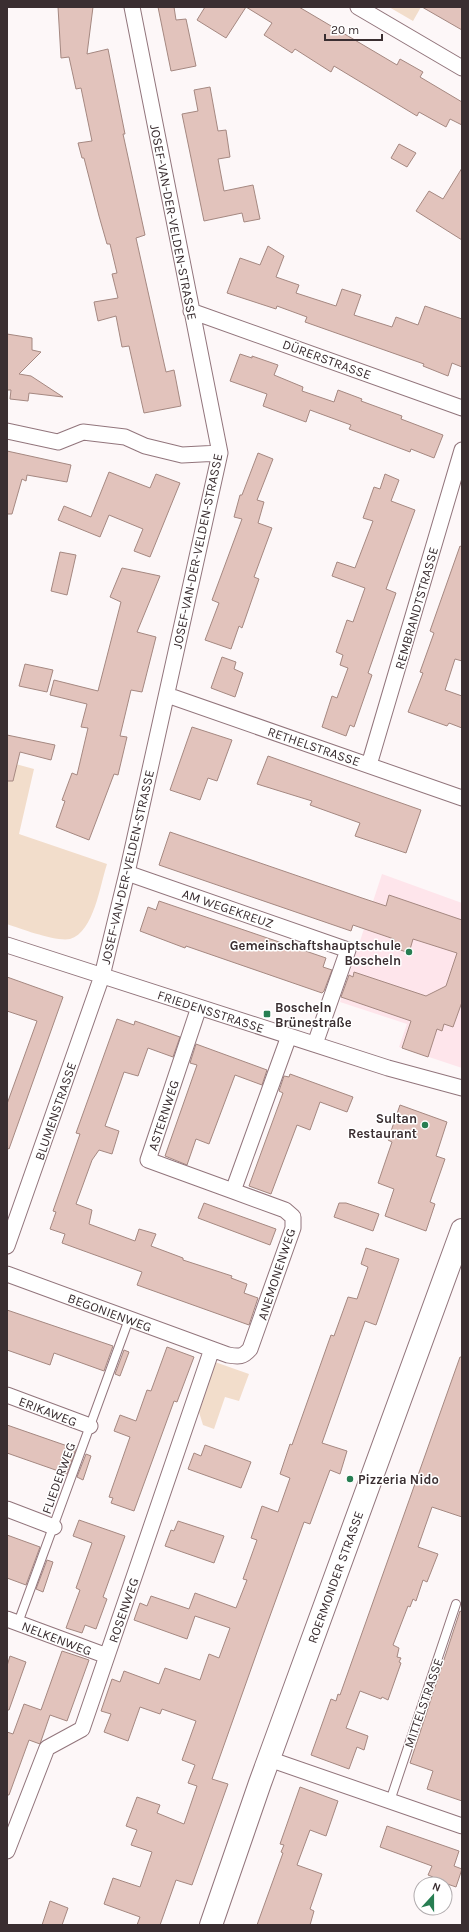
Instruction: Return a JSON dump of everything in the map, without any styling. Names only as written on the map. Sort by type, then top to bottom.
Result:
[{"type":"main road","name":"ROERMONDER STRASSE","points":[[210,1925],[462,1230]]},
{"type":"street","name":"JOSEF-VAN-DER-VELDEN-STRASSE","points":[[102,976],[167,696],[220,453],[132,7]]},
{"type":"street","points":[[358,7],[462,68]]},
{"type":"street","name":"DÜRERSTRASSE","points":[[191,311],[462,408]]},
{"type":"street","points":[[7,430],[58,442],[83,432],[125,437],[145,446],[182,455],[220,453]]},
{"type":"street","name":"REMBRANDTSTRASSE","points":[[369,765],[462,450]]},
{"type":"street","name":"RETHELSTRASSE","points":[[167,696],[462,798]]},
{"type":"street","name":"AM WEGEKREUZ","points":[[127,873],[348,950],[315,1044]]},
{"type":"street","name":"FRIEDENSSTRASSE","points":[[7,945],[388,1068],[462,1088]]},
{"type":"street","name":"BLUMENSTRASSE","points":[[7,1246],[102,976]]},
{"type":"street","name":"ASTERNWEG","points":[[199,1007],[148,1160],[233,1191]]},
{"type":"street","points":[[233,1191],[289,1036]]},
{"type":"street","name":"ANEMONENWEG","points":[[212,1349],[228,1355],[239,1357],[245,1355],[250,1348],[293,1228],[293,1217],[284,1210],[233,1191]]},
{"type":"street","name":"BEGONIENWEG","points":[[7,1274],[212,1349]]},
{"type":"street","name":"ROSENWEG","points":[[7,1851],[11,1825],[47,1748],[82,1729],[212,1349]]},
{"type":"street","name":"ERIKAWEG","points":[[7,1395],[90,1426]]},
{"type":"street","points":[[7,1509],[54,1526]]},
{"type":"street","name":"NELKENWEG","points":[[13,1621],[107,1656]]},
{"type":"street","points":[[269,1759],[462,1826]]},
{"type":"lane","name":"FLIEDERWEG","points":[[13,1621],[54,1526],[129,1319]]},
{"type":"lane","name":"MITTELSTRASSE","points":[[390,1801],[456,1604]]},
{"type":"shaded area","points":[[389,7],[421,7],[413,21]]},
{"type":"shaded area","points":[[12,763],[34,769],[19,834],[107,864],[99,895],[90,918],[78,935],[70,939],[48,937],[7,924],[7,782]]},
{"type":"shaded area","name":"Gemeinschaftshauptschule Boscheln","points":[[382,874],[462,903],[462,1068],[399,1047],[407,1024],[340,1002]]},
{"type":"shaded area","points":[[215,1362],[249,1374],[239,1401],[225,1397],[214,1429],[203,1425],[198,1409]]},
{"type":"building","points":[[58,7],[93,7],[87,54],[108,49],[125,134],[123,134],[145,235],[136,238],[166,372],[174,370],[181,406],[144,413],[129,346],[122,347],[116,316],[98,321],[94,302],[118,298],[112,274],[117,273],[110,244],[107,244],[84,158],[82,158],[78,143],[92,141],[81,88],[76,89],[69,57],[61,58]]},
{"type":"building","points":[[158,7],[174,7],[176,20],[186,19],[196,66],[171,71]]},
{"type":"building","points":[[205,7],[246,7],[226,38],[197,20]]},
{"type":"building","points":[[246,7],[299,7],[397,65],[400,59],[423,72],[420,77],[462,102],[462,125],[450,119],[446,127],[419,112],[417,116],[334,66],[331,72],[295,49],[292,53],[264,35],[272,23]]},
{"type":"building","points":[[422,7],[462,7],[462,30]]},
{"type":"building","points":[[210,87],[218,131],[226,130],[230,157],[218,159],[224,191],[253,185],[260,219],[244,222],[242,213],[204,221],[182,114],[198,111],[194,90]]},
{"type":"building","points":[[399,144],[416,153],[407,167],[391,158]]},
{"type":"building","points":[[462,168],[462,240],[416,211],[429,191],[443,199]]},
{"type":"building","points":[[268,246],[284,256],[276,277],[299,285],[296,293],[336,306],[342,289],[361,295],[354,315],[392,327],[396,317],[418,325],[425,306],[462,319],[462,367],[452,363],[448,376],[423,366],[424,364],[305,322],[307,317],[277,306],[276,309],[227,293],[240,258],[260,265]]},
{"type":"building","points":[[7,334],[32,338],[32,350],[41,352],[19,374],[31,376],[63,397],[29,393],[28,401],[10,399],[11,390],[7,390]]},
{"type":"building","points":[[240,354],[252,358],[252,356],[278,365],[274,375],[303,387],[302,391],[334,402],[338,390],[362,399],[361,401],[402,416],[401,419],[443,435],[434,458],[411,449],[410,452],[349,429],[351,425],[310,410],[306,422],[263,406],[267,394],[230,381]]},
{"type":"building","points":[[7,451],[71,465],[67,482],[27,475],[26,481],[22,479],[12,514],[7,514]]},
{"type":"building","points":[[258,453],[273,459],[257,500],[264,502],[258,523],[272,528],[254,577],[259,579],[242,628],[239,626],[231,649],[205,640],[219,603],[212,600],[242,519],[234,517],[240,495],[242,495]]},
{"type":"building","points":[[109,472],[150,488],[156,474],[180,483],[150,557],[134,551],[143,529],[109,515],[100,537],[58,520],[64,506],[91,517]]},
{"type":"building","points":[[385,474],[399,480],[391,501],[415,510],[386,589],[396,593],[368,673],[372,675],[354,727],[350,725],[346,736],[322,727],[332,696],[337,698],[348,668],[340,665],[343,655],[336,652],[347,620],[353,622],[365,588],[332,576],[337,562],[355,568],[373,521],[363,518],[374,487],[380,489]]},
{"type":"building","points":[[460,546],[462,547],[462,661],[455,659],[445,690],[462,696],[462,728],[449,723],[447,726],[408,712],[423,673],[420,672],[434,633],[430,631]]},
{"type":"building","points":[[60,552],[76,555],[67,595],[51,591]]},
{"type":"building","points":[[122,568],[160,576],[137,632],[156,637],[142,692],[131,690],[120,736],[127,737],[118,775],[114,774],[89,840],[56,827],[65,801],[62,800],[72,773],[77,775],[88,728],[81,727],[87,704],[50,695],[54,680],[98,691],[121,602],[110,597]]},
{"type":"building","points":[[222,657],[236,662],[234,669],[243,673],[235,697],[211,688]]},
{"type":"building","points":[[25,664],[53,670],[47,692],[19,686]]},
{"type":"building","points":[[192,727],[232,740],[217,781],[208,778],[200,800],[170,790]]},
{"type":"building","points":[[7,735],[55,745],[51,760],[20,752],[13,781],[7,781]]},
{"type":"building","points":[[268,756],[421,810],[406,853],[355,836],[360,823],[310,805],[312,801],[257,784]]},
{"type":"building","points":[[170,832],[386,906],[389,895],[462,920],[462,1002],[453,1027],[444,1024],[442,1031],[437,1029],[428,1057],[402,1048],[411,1021],[341,997],[349,975],[353,977],[354,972],[426,996],[446,986],[457,953],[413,939],[409,953],[392,947],[394,939],[353,925],[351,931],[159,865]]},
{"type":"building","points":[[159,901],[326,958],[323,967],[332,970],[324,991],[322,993],[186,946],[185,948],[140,931],[148,907],[156,910]]},
{"type":"building","points":[[7,977],[63,997],[9,1149],[7,1148],[7,1104],[37,1021],[7,1011]]},
{"type":"building","points":[[117,1019],[134,1025],[135,1021],[180,1037],[173,1057],[148,1048],[138,1076],[124,1072],[105,1126],[119,1131],[112,1154],[99,1150],[92,1160],[76,1204],[92,1210],[89,1224],[135,1241],[139,1229],[156,1234],[151,1246],[183,1258],[183,1260],[232,1276],[231,1278],[247,1284],[244,1293],[258,1298],[249,1325],[137,1285],[142,1272],[62,1243],[65,1234],[50,1229],[56,1212],[53,1211],[80,1134],[76,1133]]},
{"type":"building","points":[[196,1044],[267,1070],[262,1085],[235,1075],[209,1144],[196,1139],[187,1165],[165,1156],[197,1065],[190,1063]]},
{"type":"building","points":[[290,1074],[353,1097],[347,1112],[320,1102],[310,1130],[297,1125],[271,1194],[249,1186],[283,1093],[279,1091],[284,1076],[289,1077]]},
{"type":"building","points":[[400,1105],[447,1122],[436,1156],[445,1159],[430,1202],[435,1204],[426,1231],[385,1216],[394,1189],[378,1183],[392,1142],[388,1140]]},
{"type":"building","points":[[204,1203],[276,1229],[270,1245],[198,1218]]},
{"type":"building","points":[[339,1203],[346,1203],[379,1214],[373,1231],[334,1217]]},
{"type":"building","points":[[366,1248],[399,1259],[376,1325],[365,1321],[322,1443],[347,1451],[340,1474],[330,1470],[310,1524],[304,1522],[262,1638],[212,1779],[228,1784],[192,1885],[176,1880],[160,1925],[137,1925],[140,1917],[104,1904],[113,1878],[140,1887],[152,1852],[131,1845],[137,1830],[126,1826],[137,1797],[160,1805],[157,1813],[184,1824],[197,1786],[188,1783],[195,1765],[182,1760],[196,1721],[162,1709],[160,1714],[140,1707],[128,1741],[104,1732],[111,1714],[101,1711],[112,1679],[120,1682],[124,1671],[159,1684],[165,1668],[200,1680],[209,1654],[219,1658],[230,1628],[195,1616],[187,1639],[134,1620],[140,1603],[147,1606],[151,1596],[189,1609],[195,1593],[236,1608],[247,1580],[243,1579],[257,1540],[251,1538],[262,1506],[278,1512],[290,1478],[280,1474],[290,1444],[292,1445],[331,1335],[334,1336],[348,1297],[357,1299],[368,1267],[361,1264]]},
{"type":"building","points":[[7,1310],[113,1346],[104,1371],[54,1353],[50,1365],[7,1350]]},
{"type":"building","points":[[167,1347],[194,1357],[177,1402],[174,1401],[134,1511],[111,1503],[113,1498],[109,1497],[130,1437],[114,1431],[120,1415],[136,1421],[147,1390],[151,1391]]},
{"type":"building","points":[[124,1350],[129,1352],[120,1376],[115,1374]]},
{"type":"building","points":[[460,1357],[462,1357],[462,1517],[432,1507],[418,1547],[438,1554],[427,1582],[423,1580],[416,1601],[413,1599],[410,1607],[408,1606],[393,1645],[399,1648],[397,1657],[401,1658],[399,1662],[401,1663],[388,1700],[360,1691],[346,1728],[368,1736],[364,1750],[357,1747],[349,1769],[311,1755],[331,1699],[336,1701],[338,1694],[340,1695]]},
{"type":"building","points":[[7,1425],[76,1449],[67,1474],[7,1453]]},
{"type":"building","points":[[205,1445],[251,1462],[241,1488],[188,1469],[194,1453],[201,1456]]},
{"type":"building","points":[[86,1454],[91,1456],[83,1480],[77,1477]]},
{"type":"building","points":[[79,1520],[125,1536],[103,1597],[107,1599],[96,1629],[85,1625],[82,1633],[66,1628],[80,1590],[76,1588],[92,1543],[73,1536]]},
{"type":"building","points":[[178,1521],[224,1536],[214,1563],[165,1546],[171,1530],[174,1531]]},
{"type":"building","points":[[7,1535],[40,1547],[26,1585],[7,1578]]},
{"type":"building","points":[[47,1560],[53,1562],[43,1592],[36,1589]]},
{"type":"building","points":[[460,1611],[462,1612],[462,1801],[427,1789],[433,1771],[410,1763]]},
{"type":"building","points":[[62,1651],[89,1660],[67,1721],[50,1715],[40,1744],[29,1740],[9,1795],[7,1795],[7,1732],[13,1734],[24,1704],[41,1710]]},
{"type":"building","points":[[10,1656],[26,1662],[9,1710],[7,1710],[7,1666]]},
{"type":"building","points":[[300,1787],[338,1801],[326,1836],[310,1830],[297,1865],[322,1874],[310,1909],[314,1911],[310,1925],[257,1925],[283,1853],[281,1852],[284,1845],[280,1844]]},
{"type":"building","points":[[387,1826],[459,1851],[454,1866],[462,1869],[456,1887],[453,1886],[453,1876],[430,1876],[428,1875],[432,1866],[380,1847]]},
{"type":"building","points":[[50,1901],[68,1908],[62,1925],[42,1925]]},
{"type":"place","name":"Gemeinschaftshauptschule Boscheln","points":[[409,952]]},
{"type":"place","name":"Boscheln Brünestraße","points":[[267,1014]]},
{"type":"place","name":"Sultan Restaurant","points":[[425,1125]]},
{"type":"place","name":"Pizzeria Nido","points":[[350,1479]]}]
